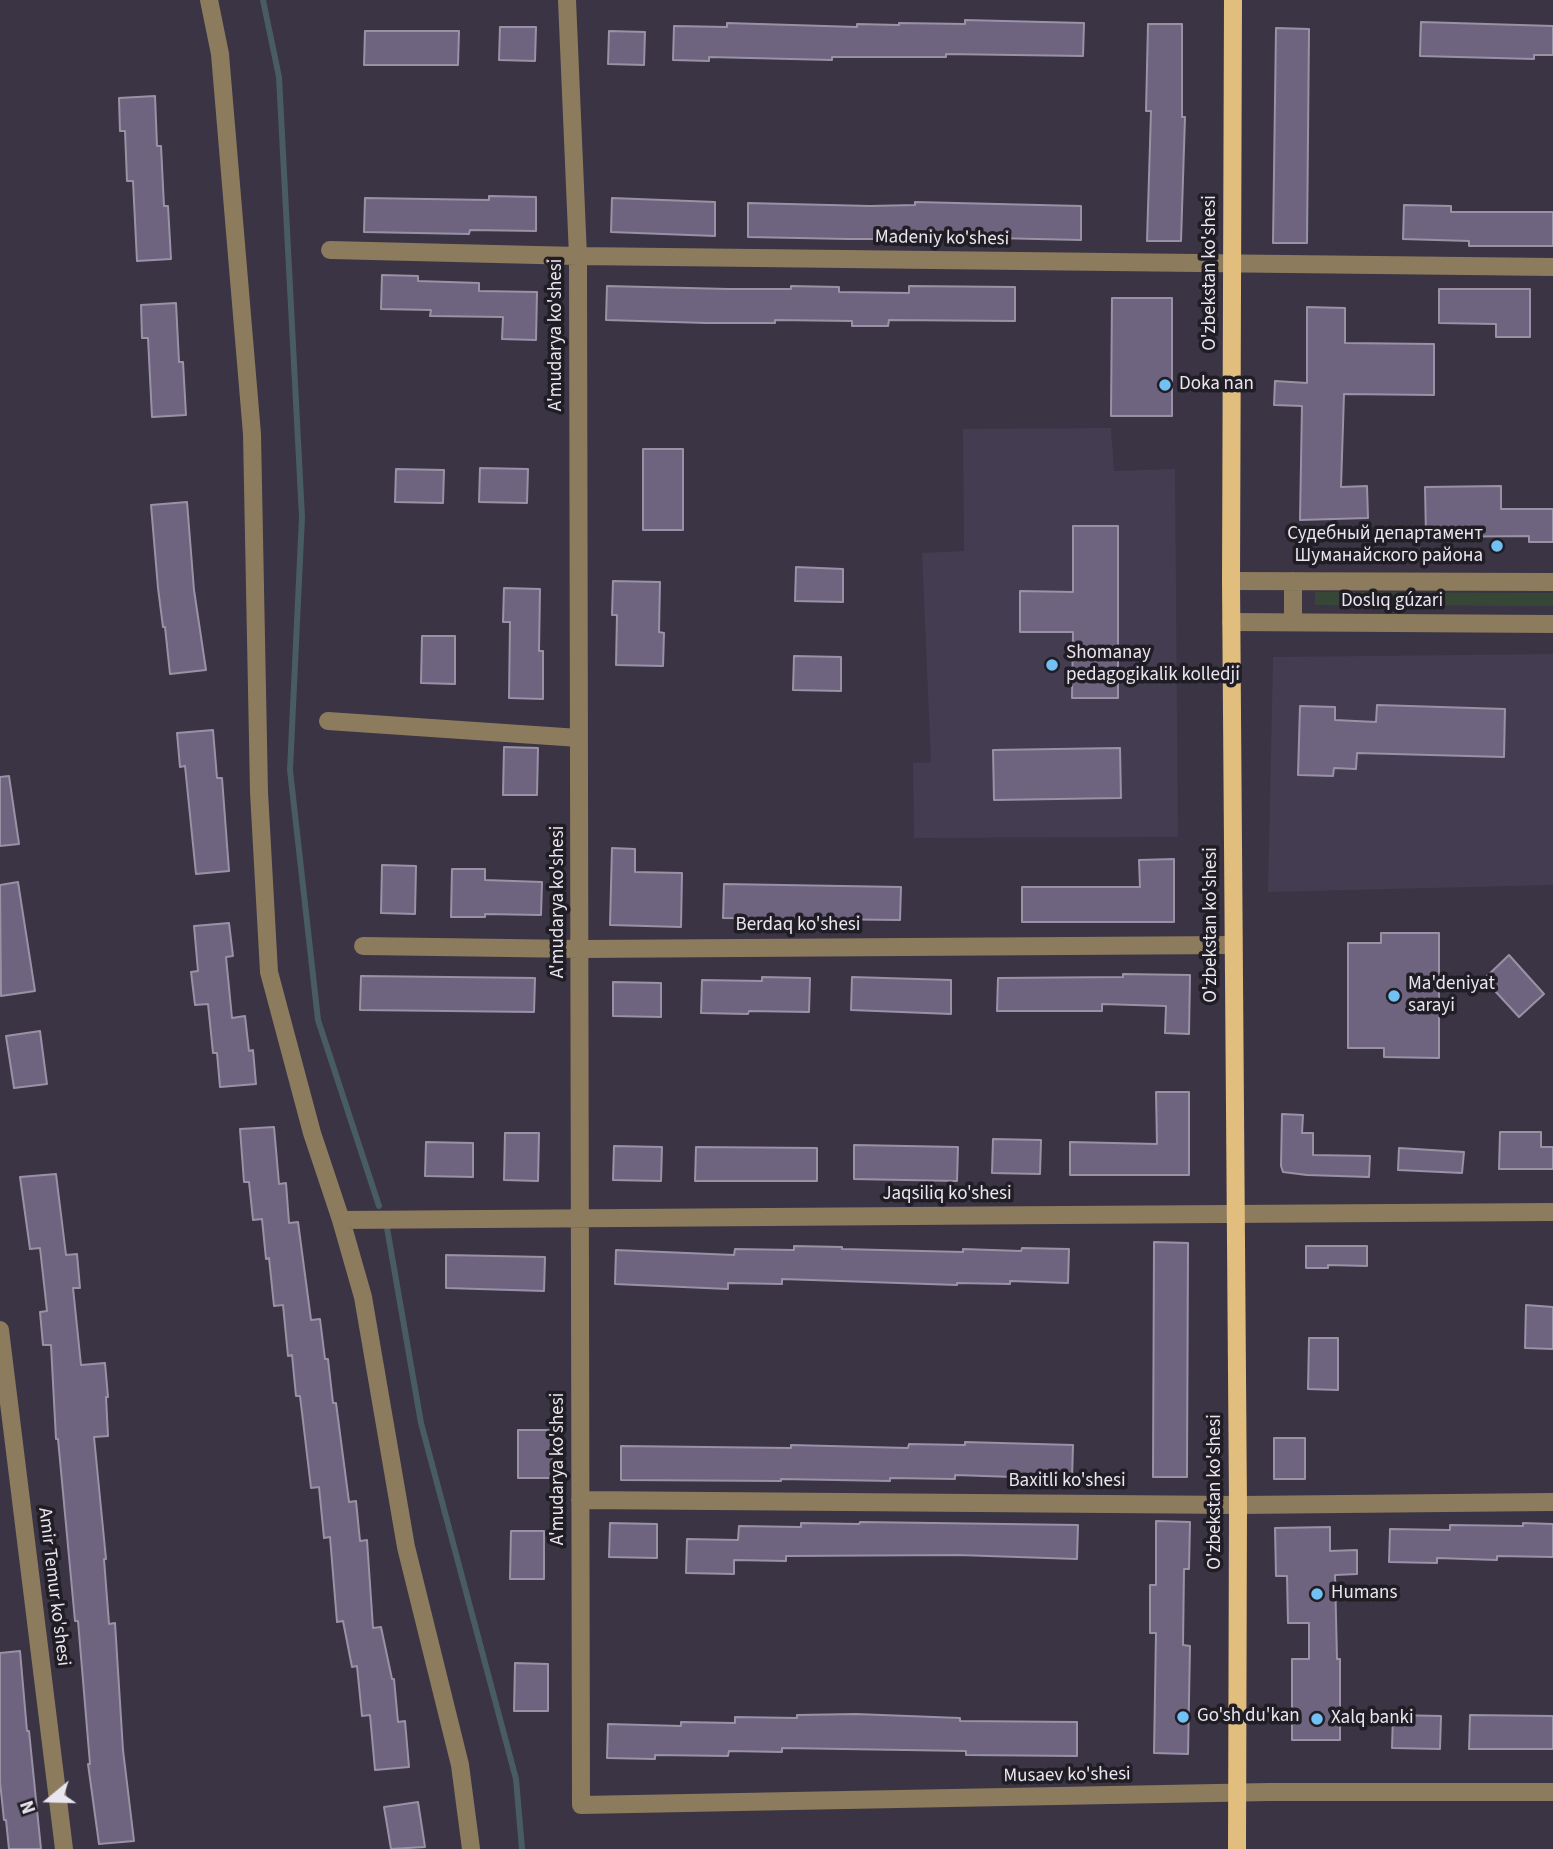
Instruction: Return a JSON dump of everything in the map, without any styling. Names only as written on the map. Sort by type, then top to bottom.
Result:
[{"type":"main road","name":"O'zbekstan ko'shesi","points":[[1233,0],[1231,622],[1238,1505],[1237,1849]]},
{"type":"street","points":[[209,0],[220,54],[252,434],[259,792],[269,972],[312,1133],[363,1297],[406,1547],[460,1765],[471,1849]]},
{"type":"street","name":"A'mudarya ko'shesi","points":[[567,0],[578,256],[581,1805]]},
{"type":"street","name":"Madeniy ko'shesi","points":[[330,250],[578,256],[1553,267]]},
{"type":"street","name":"Doslıq gúzari","points":[[1231,581],[1553,582]]},
{"type":"street","points":[[1293,581],[1293,622]]},
{"type":"street","name":"Doslıq gúzari","points":[[1231,622],[1553,624]]},
{"type":"street","points":[[328,721],[579,738]]},
{"type":"street","name":"Berdaq ko'shesi","points":[[363,946],[580,949],[1233,945]]},
{"type":"street","name":"Jaqsiliq ko'shesi","points":[[341,1220],[580,1216],[1553,1212]]},
{"type":"street","name":"Amir Temur ko'shesi","points":[[0,1330],[64,1849]]},
{"type":"street","name":"Baxitli ko'shesi","points":[[580,1500],[1238,1505],[1553,1502]]},
{"type":"street","name":"Musaev ko'shesi","points":[[581,1805],[1236,1794],[1553,1793]]},
{"type":"shaded area","name":"Shomanay pedagogikalik kolledji","points":[[1111,428],[1114,471],[1175,469],[1178,837],[914,838],[913,763],[931,762],[922,553],[964,551],[963,429]]},
{"type":"shaded area","points":[[1553,654],[1553,885],[1268,892],[1273,657]]},
{"type":"green space","points":[[1315,592],[1553,593],[1553,606],[1315,605]]},
{"type":"building","points":[[965,20],[1084,23],[1083,56],[946,54],[946,57],[832,57],[832,60],[709,57],[709,61],[673,60],[674,26],[727,27],[727,23],[857,27],[857,24],[965,24]]},
{"type":"building","points":[[1421,22],[1553,26],[1553,55],[1534,55],[1534,59],[1420,56]]},
{"type":"building","points":[[1148,24],[1182,24],[1182,117],[1185,117],[1181,241],[1147,241],[1151,111],[1146,111]]},
{"type":"building","points":[[500,27],[536,27],[535,61],[499,60]]},
{"type":"building","points":[[1276,28],[1309,29],[1307,243],[1273,243]]},
{"type":"building","points":[[365,31],[459,31],[458,65],[364,65]]},
{"type":"building","points":[[609,31],[645,32],[644,65],[608,64]]},
{"type":"building","points":[[155,96],[157,146],[161,146],[164,206],[168,206],[171,259],[137,261],[133,181],[127,181],[125,131],[120,131],[119,98]]},
{"type":"building","points":[[489,196],[536,197],[536,231],[470,230],[469,234],[364,232],[365,198],[489,200]]},
{"type":"building","points":[[612,198],[715,202],[715,236],[611,232]]},
{"type":"building","points":[[915,202],[1081,206],[1081,240],[906,236],[906,239],[748,237],[748,203],[870,206],[915,205]]},
{"type":"building","points":[[1404,205],[1451,206],[1451,212],[1553,212],[1553,246],[1469,246],[1469,241],[1403,239]]},
{"type":"building","points":[[382,275],[418,276],[418,281],[479,283],[479,291],[537,292],[536,340],[502,339],[503,317],[430,316],[431,310],[381,309]]},
{"type":"building","points":[[607,286],[728,289],[839,287],[839,292],[909,293],[909,286],[1015,287],[1015,321],[889,320],[888,326],[852,326],[852,321],[706,323],[606,320]]},
{"type":"building","points":[[1439,289],[1530,289],[1530,337],[1496,337],[1496,324],[1439,323]]},
{"type":"building","points":[[1112,298],[1172,298],[1172,416],[1111,416]]},
{"type":"building","points":[[176,303],[179,362],[183,362],[186,415],[152,417],[148,338],[142,338],[141,305]]},
{"type":"building","points":[[1307,307],[1345,308],[1345,343],[1434,344],[1434,395],[1344,394],[1341,487],[1367,486],[1368,518],[1300,520],[1302,406],[1274,405],[1275,381],[1307,383]]},
{"type":"building","points":[[643,449],[683,449],[683,530],[643,530]]},
{"type":"building","points":[[480,468],[528,469],[527,503],[479,502]]},
{"type":"building","points":[[396,469],[444,470],[443,503],[395,502]]},
{"type":"building","points":[[1501,486],[1501,509],[1553,509],[1553,542],[1529,542],[1529,536],[1426,537],[1425,487]]},
{"type":"building","points":[[187,502],[194,590],[206,670],[170,674],[158,588],[151,505]]},
{"type":"building","points":[[1073,526],[1118,526],[1118,698],[1072,698],[1073,632],[1020,632],[1020,591],[1073,592]]},
{"type":"building","points":[[796,567],[843,569],[843,602],[795,601]]},
{"type":"building","points":[[613,581],[660,582],[659,632],[664,633],[663,666],[616,665],[617,615],[612,615]]},
{"type":"building","points":[[504,588],[540,589],[539,651],[543,651],[543,699],[509,698],[510,622],[503,622]]},
{"type":"building","points":[[422,636],[455,636],[455,684],[421,683]]},
{"type":"building","points":[[794,656],[841,657],[841,691],[793,690]]},
{"type":"building","points":[[1377,705],[1505,709],[1504,757],[1357,753],[1356,769],[1334,768],[1333,776],[1298,775],[1300,706],[1335,707],[1335,720],[1376,722]]},
{"type":"building","points":[[213,730],[217,778],[222,778],[229,871],[196,874],[185,766],[180,767],[177,733]]},
{"type":"building","points":[[504,747],[538,748],[537,795],[503,795]]},
{"type":"building","points":[[1120,748],[1121,798],[994,800],[993,750]]},
{"type":"building","points":[[9,776],[19,844],[0,846],[0,777]]},
{"type":"building","points":[[612,848],[635,849],[635,872],[682,873],[681,927],[610,925]]},
{"type":"building","points":[[1174,859],[1174,922],[1022,922],[1022,887],[1140,887],[1139,860]]},
{"type":"building","points":[[382,865],[416,866],[415,914],[381,913]]},
{"type":"building","points":[[452,869],[485,869],[485,880],[542,882],[541,915],[485,914],[485,917],[451,917]]},
{"type":"building","points":[[18,882],[35,991],[1,996],[0,885]]},
{"type":"building","points":[[724,884],[901,887],[900,920],[723,918]]},
{"type":"building","points":[[229,923],[233,956],[226,957],[232,1018],[245,1016],[249,1051],[253,1050],[256,1084],[220,1087],[208,1004],[195,1005],[191,972],[198,971],[194,926]]},
{"type":"building","name":"Ma'deniyat sarayi","points":[[1381,933],[1439,933],[1439,1058],[1384,1057],[1384,1048],[1348,1048],[1348,943],[1381,943]]},
{"type":"building","points":[[1509,955],[1544,994],[1519,1017],[1484,979]]},
{"type":"building","points":[[1123,974],[1190,975],[1189,1034],[1165,1033],[1166,1006],[1102,1004],[1102,1011],[997,1011],[998,978],[1123,977]]},
{"type":"building","points":[[361,976],[535,978],[534,1012],[360,1010]]},
{"type":"building","points":[[762,977],[810,978],[809,1012],[701,1013],[702,980],[762,981]]},
{"type":"building","points":[[852,977],[951,980],[951,1014],[851,1010]]},
{"type":"building","points":[[613,982],[661,983],[661,1017],[613,1016]]},
{"type":"building","points":[[40,1031],[47,1084],[14,1088],[6,1036]]},
{"type":"building","points":[[1156,1092],[1189,1092],[1189,1175],[1070,1175],[1070,1142],[1157,1144]]},
{"type":"building","points":[[1282,1114],[1303,1115],[1302,1133],[1313,1133],[1313,1155],[1370,1156],[1369,1177],[1283,1172]]},
{"type":"building","points":[[274,1127],[279,1184],[286,1183],[289,1223],[298,1222],[311,1320],[320,1319],[333,1403],[336,1403],[349,1502],[356,1501],[360,1541],[367,1540],[373,1628],[381,1627],[394,1679],[398,1722],[405,1721],[409,1767],[375,1770],[370,1715],[362,1716],[357,1666],[352,1667],[343,1621],[337,1622],[330,1537],[324,1538],[319,1487],[311,1488],[300,1396],[296,1396],[292,1355],[288,1356],[283,1305],[274,1306],[262,1219],[253,1220],[249,1182],[244,1182],[240,1129]]},
{"type":"building","points":[[1500,1132],[1541,1132],[1541,1147],[1553,1147],[1553,1169],[1499,1169]]},
{"type":"building","points":[[505,1133],[539,1133],[538,1181],[504,1180]]},
{"type":"building","points":[[993,1139],[1041,1140],[1040,1174],[992,1173]]},
{"type":"building","points":[[426,1142],[473,1143],[473,1177],[425,1176]]},
{"type":"building","points":[[854,1145],[958,1147],[957,1181],[854,1179]]},
{"type":"building","points":[[614,1146],[662,1147],[661,1181],[613,1180]]},
{"type":"building","points":[[696,1147],[817,1148],[817,1181],[695,1181]]},
{"type":"building","points":[[1399,1148],[1464,1152],[1462,1173],[1398,1170]]},
{"type":"building","points":[[56,1174],[66,1255],[77,1254],[80,1288],[73,1288],[81,1365],[105,1363],[108,1436],[94,1437],[106,1559],[109,1624],[115,1623],[123,1750],[134,1841],[99,1844],[88,1764],[78,1621],[75,1621],[56,1439],[51,1345],[43,1345],[40,1312],[47,1311],[40,1248],[30,1249],[20,1177]]},
{"type":"building","points":[[1154,1242],[1188,1243],[1187,1477],[1153,1477]]},
{"type":"building","points":[[794,1246],[963,1252],[963,1249],[1069,1249],[1068,1283],[1010,1281],[1010,1284],[957,1285],[782,1279],[782,1284],[728,1283],[728,1289],[615,1284],[616,1250],[734,1255],[735,1249],[794,1250]]},
{"type":"building","points":[[1306,1246],[1367,1246],[1367,1266],[1328,1265],[1328,1268],[1306,1268]]},
{"type":"building","points":[[446,1255],[545,1257],[544,1291],[446,1288]]},
{"type":"building","points":[[1526,1305],[1553,1307],[1553,1349],[1525,1348]]},
{"type":"building","points":[[1309,1338],[1338,1338],[1338,1390],[1308,1389]]},
{"type":"building","points":[[518,1430],[552,1430],[552,1478],[518,1478]]},
{"type":"building","points":[[1274,1438],[1305,1438],[1305,1479],[1274,1479]]},
{"type":"building","points":[[965,1442],[1073,1445],[1072,1479],[955,1475],[955,1479],[890,1478],[890,1481],[621,1480],[621,1446],[791,1448],[791,1445],[908,1448],[909,1444],[965,1445]]},
{"type":"building","points":[[1156,1521],[1190,1522],[1189,1569],[1184,1569],[1183,1645],[1190,1646],[1188,1754],[1154,1753],[1156,1633],[1150,1633],[1150,1585],[1156,1585]]},
{"type":"building","points":[[610,1523],[657,1524],[657,1558],[609,1557]]},
{"type":"building","points":[[801,1523],[1078,1525],[1077,1559],[958,1555],[786,1556],[786,1561],[734,1560],[734,1574],[686,1573],[687,1539],[738,1540],[739,1526],[801,1527]]},
{"type":"building","points":[[1523,1523],[1553,1524],[1553,1557],[1497,1556],[1497,1560],[1437,1558],[1437,1563],[1389,1562],[1390,1529],[1450,1530],[1450,1525],[1523,1526]]},
{"type":"building","points":[[1330,1527],[1330,1551],[1357,1550],[1357,1574],[1335,1575],[1337,1659],[1340,1659],[1340,1740],[1292,1740],[1292,1659],[1309,1659],[1309,1623],[1288,1623],[1287,1576],[1276,1576],[1275,1528]]},
{"type":"building","points":[[511,1531],[544,1531],[544,1579],[510,1579]]},
{"type":"building","points":[[20,1651],[41,1849],[9,1849],[4,1820],[0,1782],[0,1653]]},
{"type":"building","points":[[515,1663],[548,1664],[548,1711],[514,1711]]},
{"type":"building","points":[[797,1715],[960,1718],[960,1721],[1077,1722],[1077,1756],[782,1748],[782,1752],[729,1751],[728,1756],[655,1755],[655,1759],[607,1758],[608,1724],[681,1726],[681,1722],[735,1723],[735,1717],[797,1718]]},
{"type":"building","points":[[1393,1715],[1441,1716],[1440,1749],[1392,1748]]},
{"type":"building","points":[[1470,1715],[1553,1716],[1553,1749],[1469,1749]]},
{"type":"building","points":[[418,1802],[425,1847],[391,1849],[384,1807]]},
{"type":"waterway","points":[[263,0],[279,77],[302,517],[290,770],[318,1020],[379,1206]]},
{"type":"waterway","points":[[387,1228],[421,1423],[516,1779],[522,1849]]},
{"type":"place","name":"Doka nan","points":[[1165,385]]},
{"type":"place","name":"Судебный департамент Шуманайского района","points":[[1497,546]]},
{"type":"place","name":"Shomanay pedagogikalik kolledji","points":[[1052,665]]},
{"type":"place","name":"Ma'deniyat sarayi","points":[[1394,996]]},
{"type":"place","name":"Humans","points":[[1317,1594]]},
{"type":"place","name":"Go'sh du'kan","points":[[1183,1717]]},
{"type":"place","name":"Xalq banki","points":[[1317,1719]]}]
